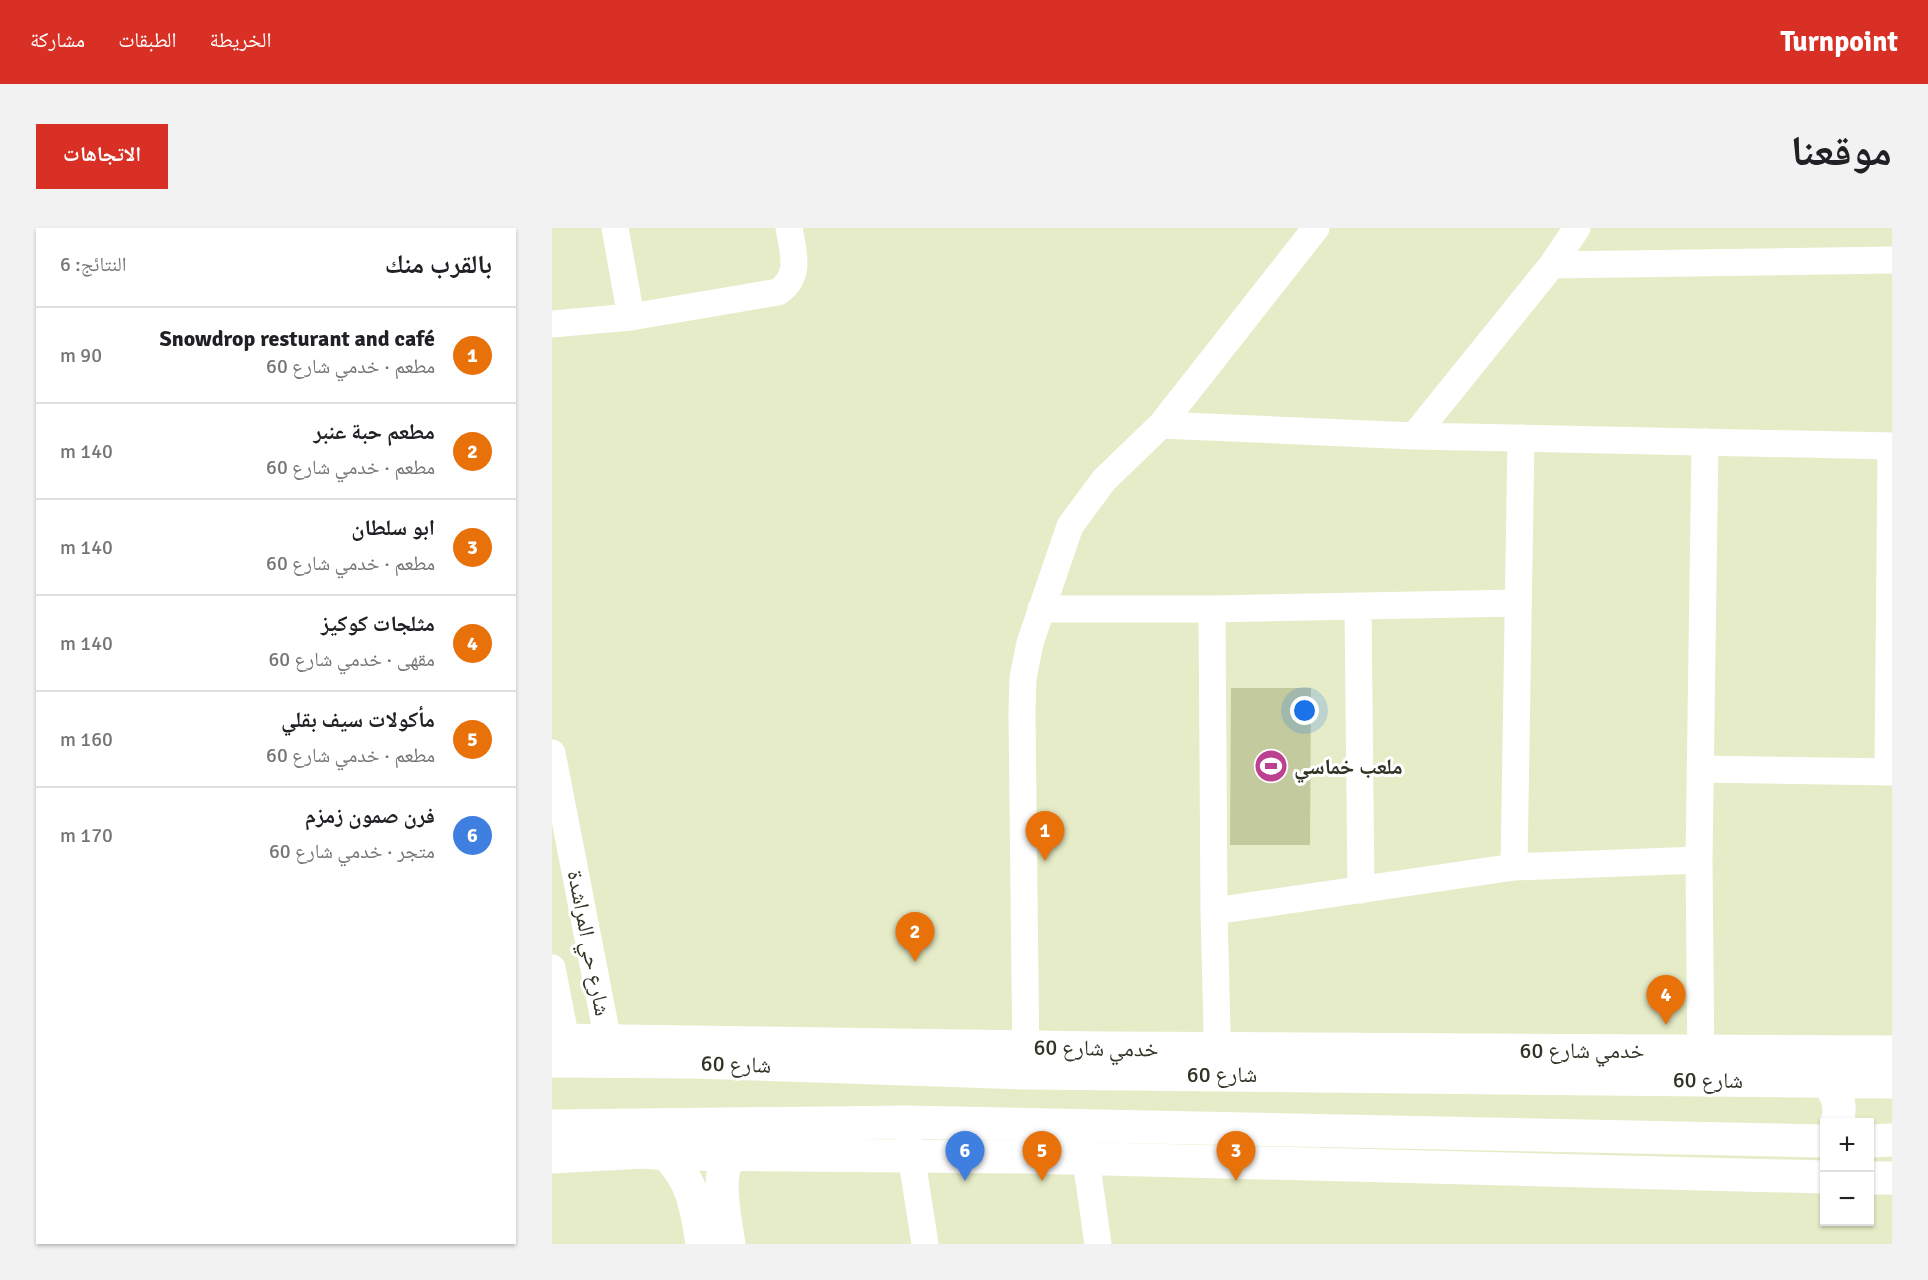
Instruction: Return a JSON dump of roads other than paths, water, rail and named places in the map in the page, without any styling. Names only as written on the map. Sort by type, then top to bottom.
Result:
[{"type":"main road","name":"شارع 60","points":[[559,1051],[607,1051],[705,1062],[1026,1060],[1701,1065],[1827,1082],[1892,1082]]},
{"type":"main road","points":[[1701,1065],[1892,1052]]},
{"type":"main road","points":[[1827,1082],[1838,1098],[1840,1107],[1838,1118]]},
{"type":"main road","points":[[552,1126],[906,1122],[1820,1141]]},
{"type":"main road","points":[[729,1244],[721,1184],[724,1166],[742,1136],[755,1124]]},
{"type":"main road","points":[[633,1125],[668,1154],[680,1168],[690,1188],[696,1208],[702,1244]]},
{"type":"main road","points":[[1874,1140],[1892,1140]]},
{"type":"main road","points":[[552,1157],[643,1152],[911,1155],[1820,1177]]},
{"type":"main road","points":[[1874,1178],[1892,1178]]},
{"type":"street","points":[[615,228],[631,317]]},
{"type":"street","points":[[552,324],[631,317],[778,292],[787,286],[793,277],[794,262],[789,228]]},
{"type":"street","points":[[1026,1060],[1023,678],[1030,643],[1041,609],[1070,526],[1104,480],[1161,425],[1316,228]]},
{"type":"street","points":[[1414,436],[1552,265],[1577,228]]},
{"type":"street","points":[[1552,265],[1892,260]]},
{"type":"street","points":[[1161,425],[1414,436],[1892,446],[1890,772],[1700,769]]},
{"type":"street","points":[[1514,867],[1521,438]]},
{"type":"street","points":[[1701,1065],[1699,860],[1705,442]]},
{"type":"street","points":[[1041,609],[1212,609],[1518,603]]},
{"type":"street","points":[[1358,606],[1361,890]]},
{"type":"street","points":[[1212,609],[1214,911],[1218,1061]]},
{"type":"street","name":"شارع حي المراشدة","points":[[552,753],[607,1051]]},
{"type":"street","points":[[1214,911],[1514,867],[1699,860]]},
{"type":"street","name":"شارع حي المراشدة","points":[[552,968],[559,1051]]},
{"type":"street","points":[[906,1122],[926,1244]]},
{"type":"street","points":[[1082,1126],[1098,1244]]},
{"type":"place","name":"ملعب خماسي","points":[[1271,766]]},
{"type":"place","name":"Snowdrop resturant and café","points":[[1045,861]]},
{"type":"place","name":"مطعم حبة عنبر","points":[[915,962]]},
{"type":"place","name":"مثلجات كوكيز","points":[[1666,1025]]},
{"type":"place","name":"فرن صمون زمزم","points":[[965,1181]]},
{"type":"place","name":"مأكولات سيف بقلي","points":[[1042,1181]]},
{"type":"place","name":"ابو سلطان","points":[[1236,1181]]}]
